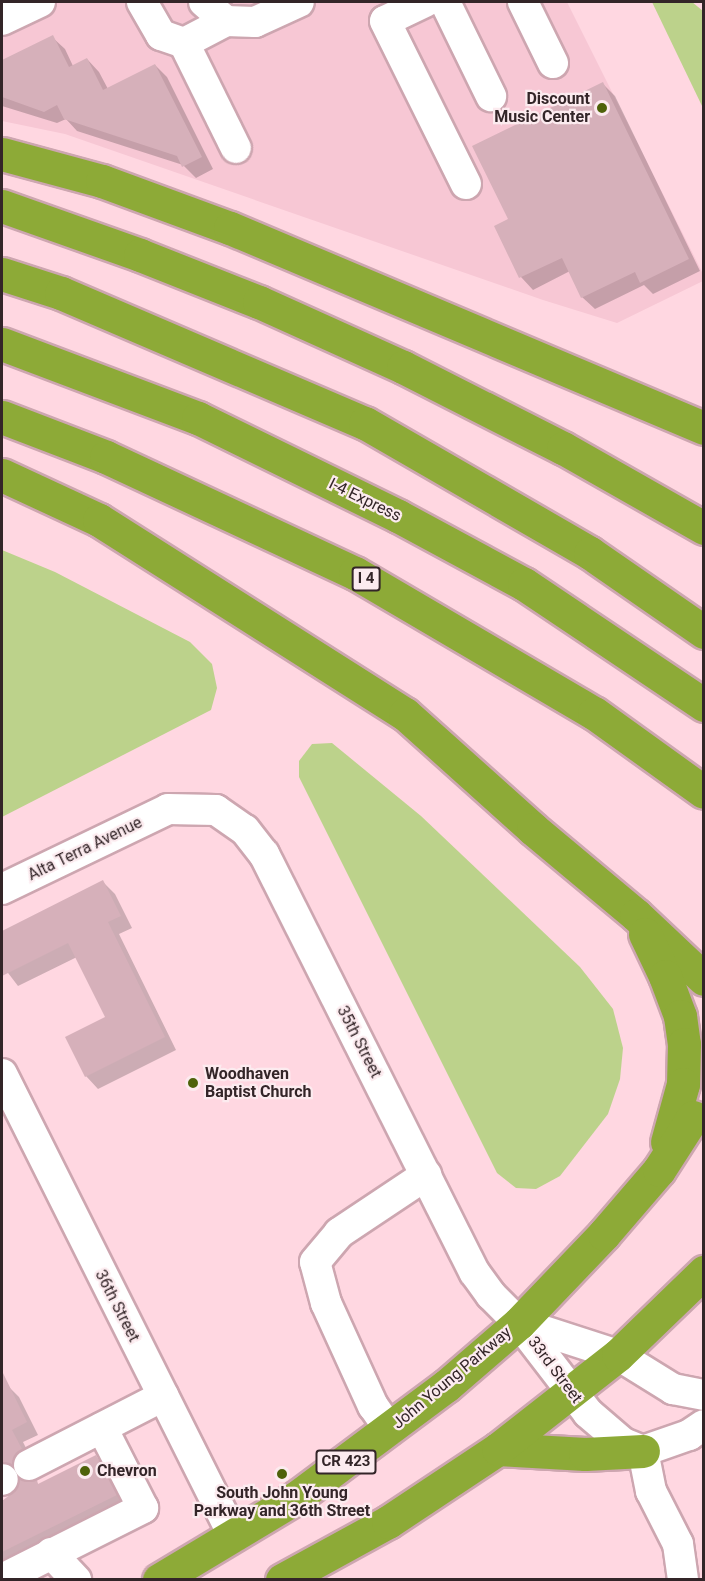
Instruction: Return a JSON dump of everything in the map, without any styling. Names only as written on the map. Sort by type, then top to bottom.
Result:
[{"type":"highway","points":[[2,154],[102,181],[231,228],[704,428]]},
{"type":"highway","points":[[2,206],[140,255],[259,302],[393,363],[562,448],[702,528]]},
{"type":"highway","points":[[2,274],[62,293],[365,423],[590,553],[704,632]]},
{"type":"highway","name":"I-4 Express","points":[[2,344],[198,418],[398,516],[525,584],[704,705]]},
{"type":"highway","name":"I 4","points":[[2,417],[106,457],[355,573],[594,712],[704,792]]},
{"type":"highway","points":[[2,475],[99,520],[405,714],[533,829],[636,915],[704,979]]},
{"type":"highway","points":[[636,915],[669,986],[680,1016],[684,1044],[683,1084],[659,1170]]},
{"type":"highway","name":"John Young Parkway","points":[[159,1580],[234,1537],[297,1497],[390,1430],[446,1386],[519,1323],[604,1234],[659,1170],[693,1117]]},
{"type":"highway","points":[[282,1580],[388,1522],[498,1449],[618,1355],[704,1272]]},
{"type":"highway","points":[[498,1449],[585,1454],[643,1451]]},
{"type":"street","points":[[2,20],[40,2]]},
{"type":"street","points":[[142,2],[161,34],[184,43],[237,148]]},
{"type":"street","points":[[204,2],[226,21]]},
{"type":"street","points":[[184,43],[226,21],[255,22],[300,2]]},
{"type":"street","points":[[425,2],[380,11],[466,184]]},
{"type":"street","points":[[445,2],[491,96]]},
{"type":"street","points":[[523,2],[553,63]]},
{"type":"street","name":"Alta Terra Avenue","points":[[2,889],[168,808]]},
{"type":"street","name":"35th Street","points":[[168,808],[216,810],[245,830],[264,854],[476,1273],[491,1295],[519,1323]]},
{"type":"street","name":"36th Street","points":[[2,1074],[234,1537]]},
{"type":"street","points":[[390,1430],[373,1406],[326,1303],[315,1262],[339,1233],[426,1176]]},
{"type":"street","name":"33rd Street","points":[[519,1323],[618,1355],[673,1389],[704,1395]]},
{"type":"street","name":"33rd Street","points":[[519,1323],[571,1392],[602,1427],[623,1443],[643,1451]]},
{"type":"street","points":[[29,1465],[163,1396]]},
{"type":"street","points":[[690,1576],[678,1544],[651,1491],[643,1451],[689,1435],[704,1425]]},
{"type":"street","points":[[2,1579],[51,1552],[143,1508],[102,1428]]},
{"type":"street","points":[[51,1552],[76,1580]]},
{"type":"shaded area","points":[[2,2],[567,2],[703,274],[703,281],[617,323],[543,300],[65,134],[2,121]]},
{"type":"shaded area","points":[[652,2],[692,2],[703,11],[703,108]]},
{"type":"shaded area","points":[[2,550],[55,572],[190,642],[212,664],[217,688],[211,710],[2,817]]},
{"type":"shaded area","points":[[332,743],[421,816],[580,967],[613,1009],[623,1048],[620,1079],[608,1114],[560,1176],[536,1189],[516,1188],[497,1173],[299,777],[299,761],[312,744]]},
{"type":"building","points":[[53,35],[69,67],[87,58],[103,90],[155,64],[202,157],[182,167],[177,156],[64,119],[57,105],[44,112],[2,97],[2,60]]},
{"type":"building","points":[[603,82],[689,259],[640,283],[635,272],[581,298],[562,258],[519,278],[494,226],[508,219],[472,146]]},
{"type":"building","points":[[103,880],[121,916],[108,922],[165,1037],[85,1077],[65,1037],[105,1017],[68,943],[2,976],[2,931]]},
{"type":"building","points":[[2,1371],[27,1422],[12,1430],[22,1449],[14,1456],[12,1465],[2,1462]]},
{"type":"building","name":"Chevron","points":[[96,1455],[117,1495],[2,1552],[2,1501],[15,1491],[20,1479],[28,1482],[37,1480],[38,1484]]},
{"type":"place","name":"Discount Music Center","points":[[602,108]]},
{"type":"place","name":"Woodhaven Baptist Church","points":[[193,1083]]},
{"type":"place","name":"Chevron","points":[[85,1471]]},
{"type":"place","name":"South John Young Parkway and 36th Street","points":[[282,1474]]}]
